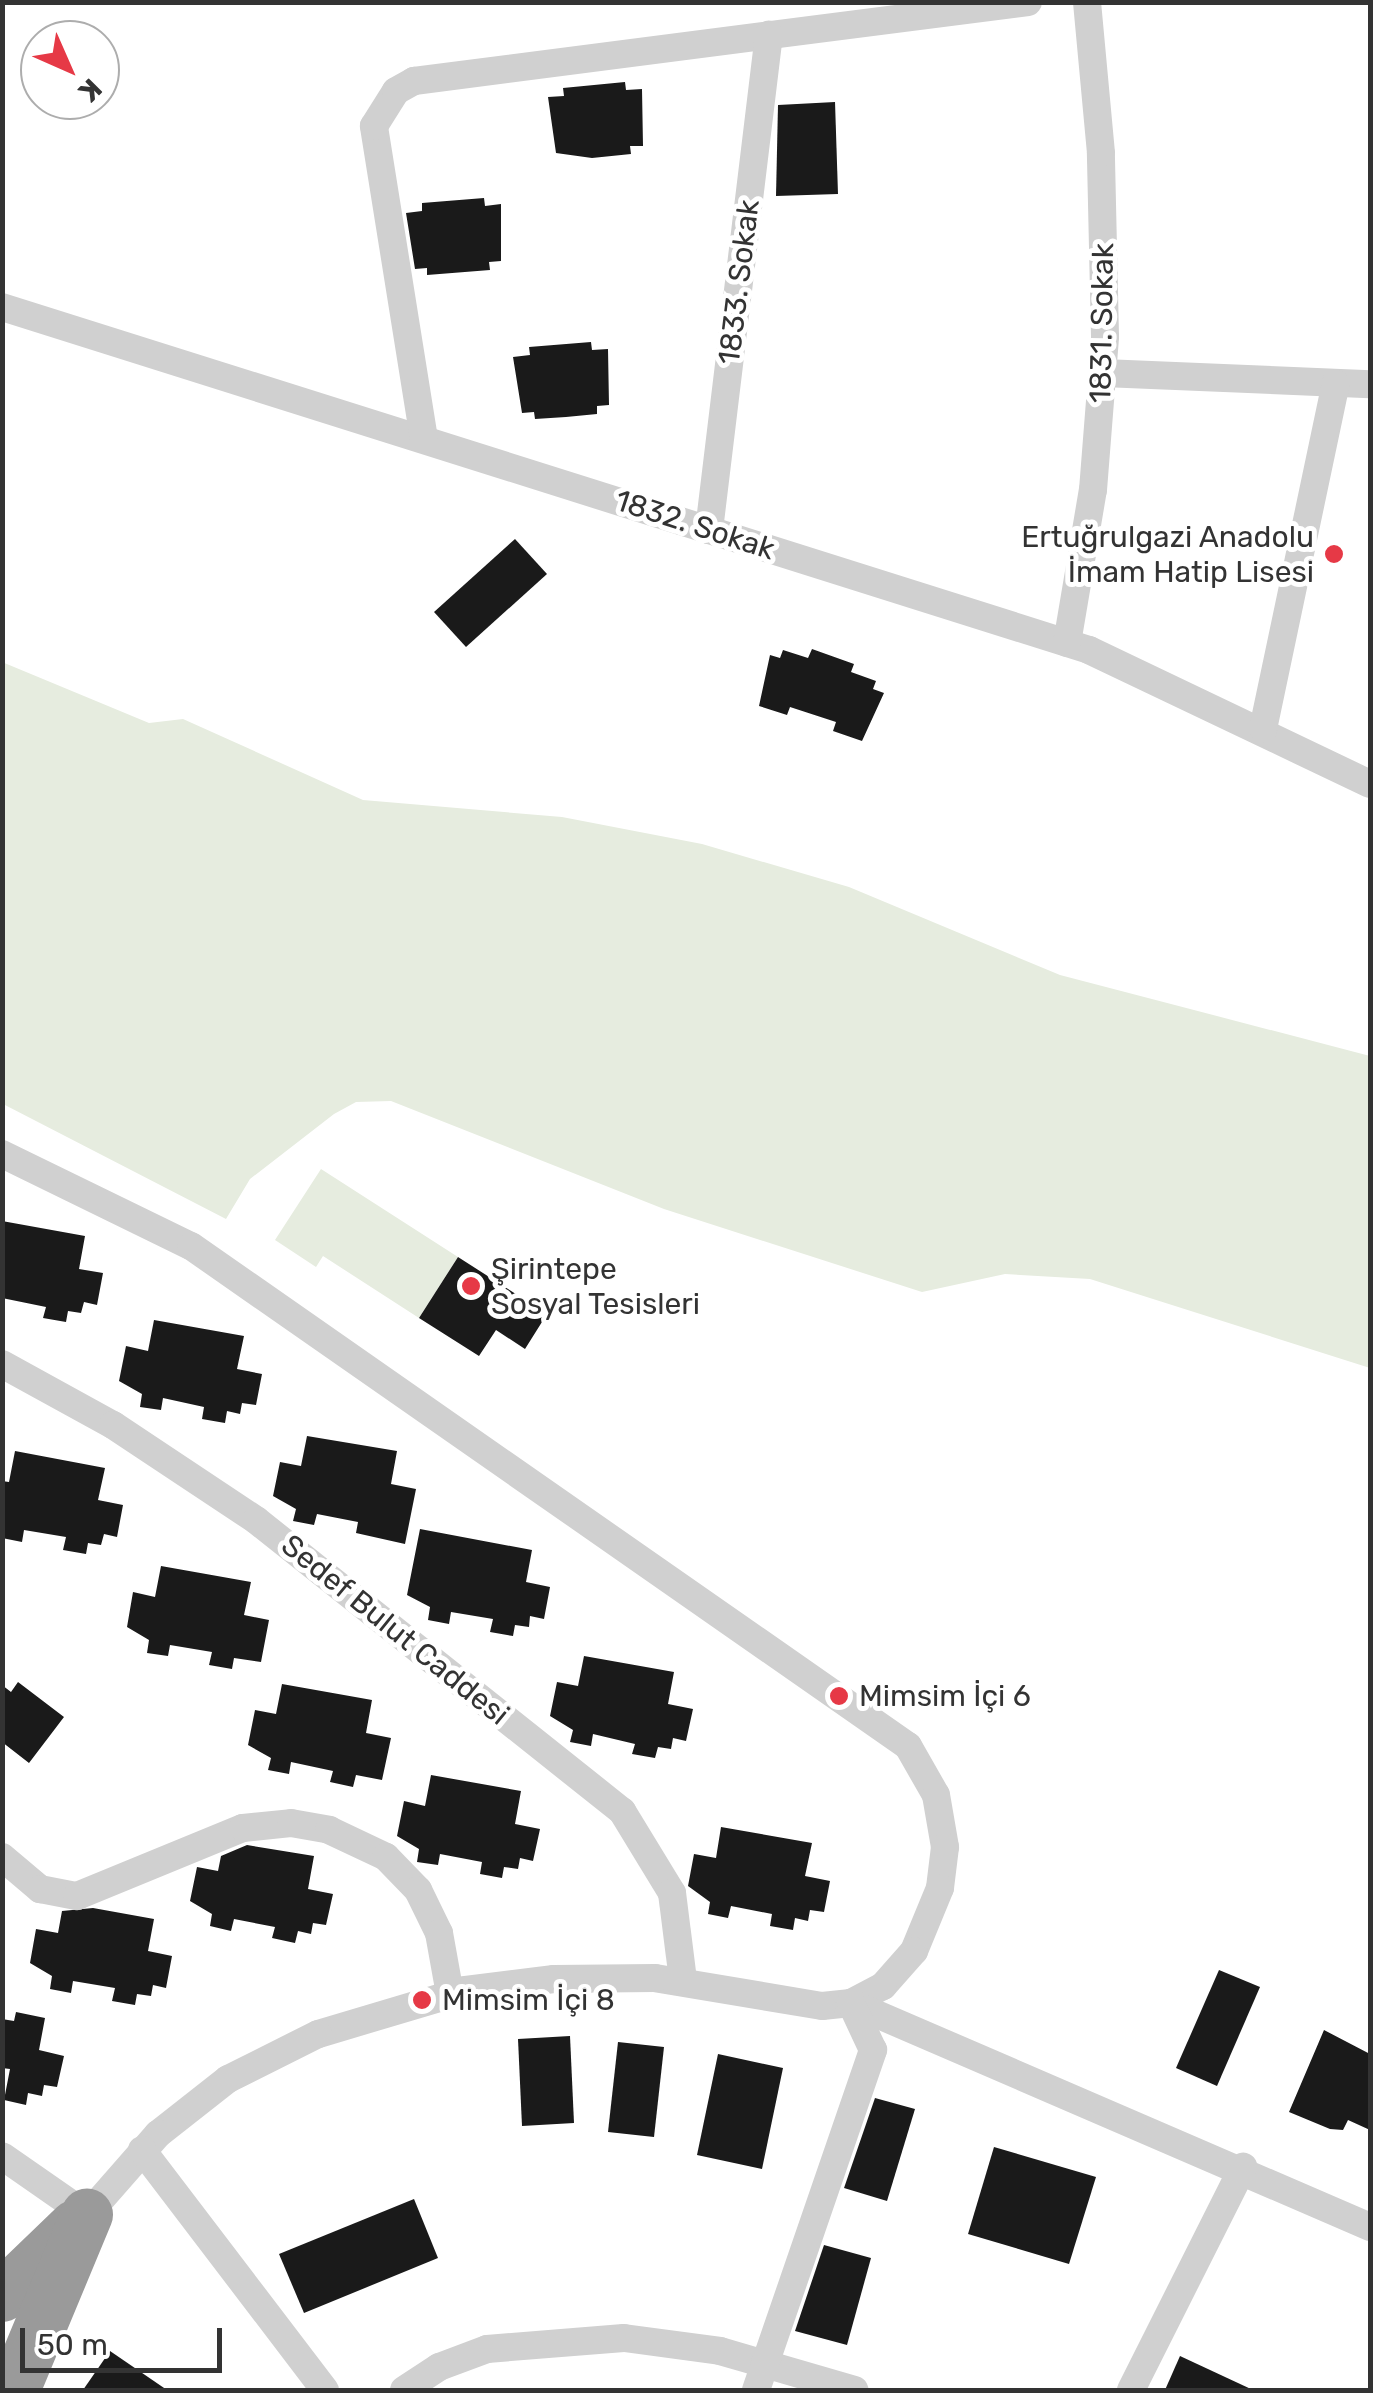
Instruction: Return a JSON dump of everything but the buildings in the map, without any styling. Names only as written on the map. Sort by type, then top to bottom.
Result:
[{"type":"highway","points":[[14,2279],[86,2214]]},
{"type":"highway","points":[[14,2390],[86,2214]]},
{"type":"street","points":[[424,440],[374,126],[388,98],[414,81],[1028,2]]},
{"type":"street","name":"1831. Sokak","points":[[1067,642],[1093,490],[1103,373],[1101,152],[1088,2]]},
{"type":"street","name":"1833. Sokak","points":[[709,530],[769,35]]},
{"type":"street","name":"1832. Sokak","points":[[2,308],[1067,642],[1263,729],[1370,784]]},
{"type":"street","points":[[1103,373],[1370,384]]},
{"type":"street","points":[[1263,729],[1336,384]]},
{"type":"street","points":[[2,1154],[191,1246],[908,1746],[941,1812],[940,1888],[914,1951],[883,1986],[851,2004],[822,2006],[683,1980],[554,1979],[450,1994],[370,2016],[266,2057],[192,2105],[142,2150],[86,2214],[2,2156]]},
{"type":"street","name":"Sedef Bulut Caddesi","points":[[2,1364],[113,1425],[256,1520],[622,1811],[672,1893],[683,1980]]},
{"type":"street","points":[[2,1857],[40,1889],[76,1896],[243,1828],[291,1823],[329,1830],[386,1856],[418,1890],[438,1933],[450,1994]]},
{"type":"street","points":[[851,2004],[1242,2167],[1370,2227]]},
{"type":"street","points":[[756,2390],[873,2050],[851,2004]]},
{"type":"street","points":[[142,2150],[325,2390]]},
{"type":"street","points":[[1131,2390],[1242,2167]]},
{"type":"street","points":[[404,2390],[439,2367],[488,2349],[562,2339],[672,2342],[766,2363],[854,2390]]},
{"type":"shaded area","points":[[2,662],[149,723],[183,719],[363,800],[562,817],[702,844],[849,887],[1060,975],[1370,1056],[1370,1368],[1090,1279],[1005,1274],[922,1292],[664,1209],[391,1101],[356,1102],[334,1114],[250,1179],[226,1219],[3,1104]]},
{"type":"shaded area","points":[[321,1169],[458,1257],[419,1318],[323,1256],[316,1267],[275,1240]]},
{"type":"place","name":"Ertuğrulgazi Anadolu İmam Hatip Lisesi","points":[[1334,554]]},
{"type":"place","name":"Şirintepe Sosyal Tesisleri","points":[[471,1286]]},
{"type":"place","name":"Mimsim İçi 6","points":[[839,1696]]},
{"type":"place","name":"Mimsim İçi 8","points":[[422,2000]]}]
